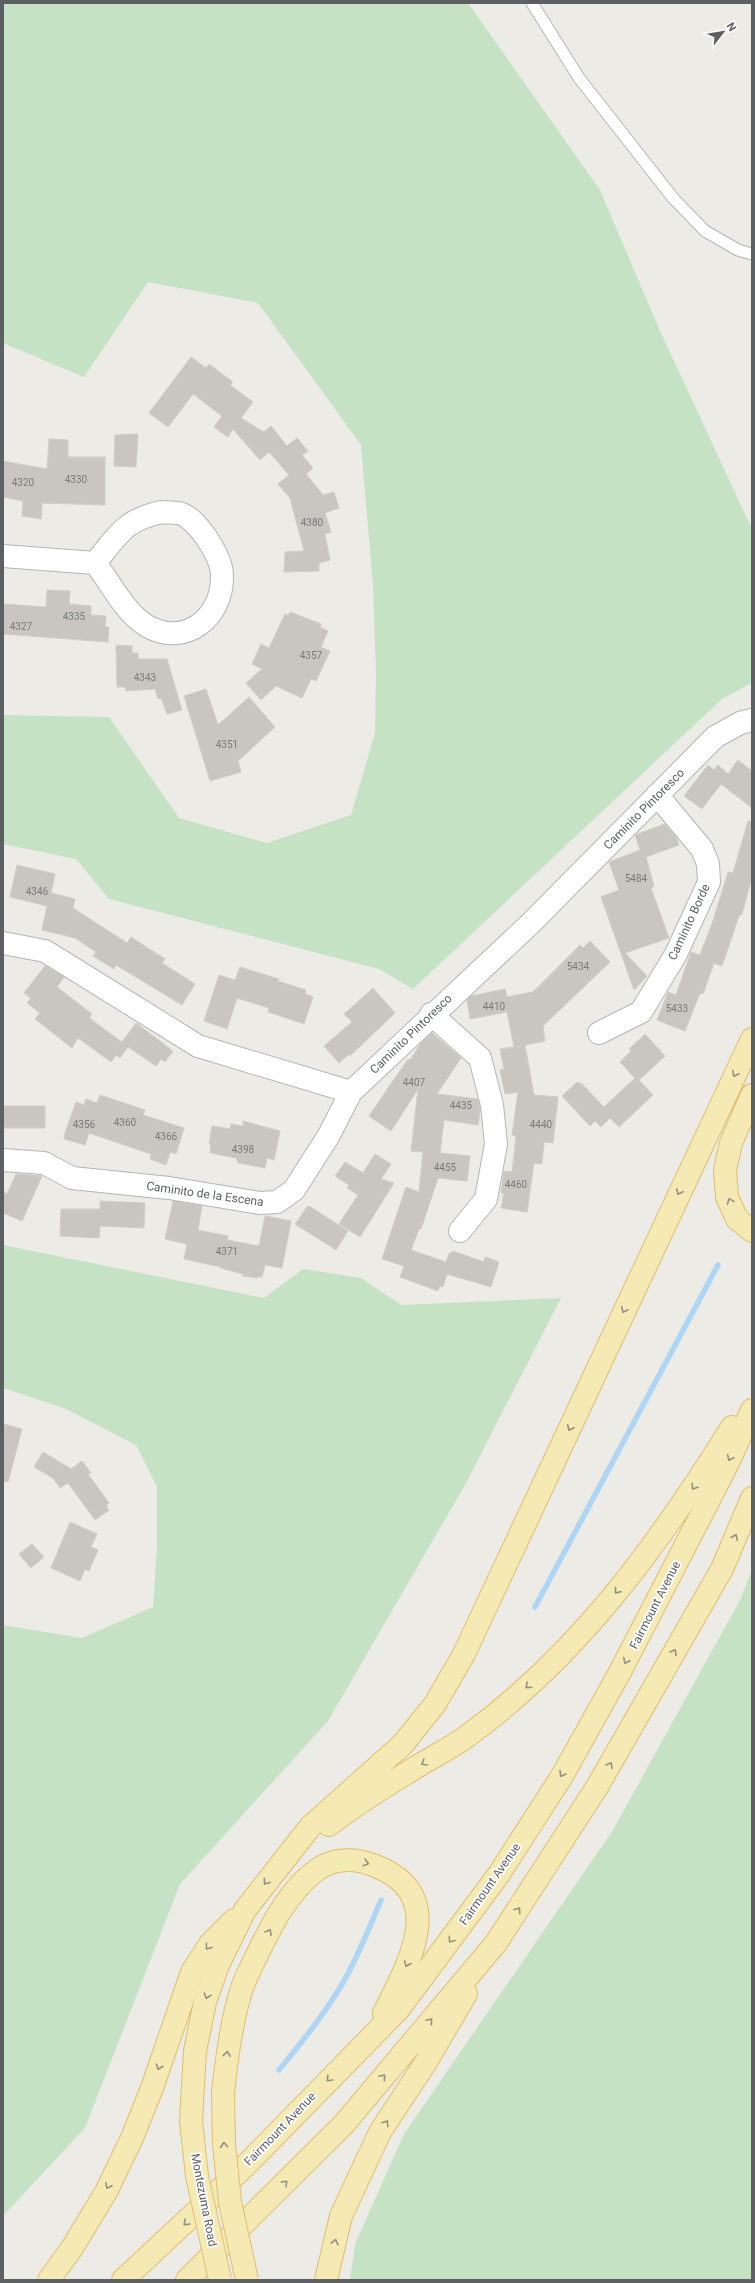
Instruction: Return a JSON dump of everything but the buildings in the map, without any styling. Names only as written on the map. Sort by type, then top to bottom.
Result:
[{"type":"main road","points":[[288,1856],[310,1827],[403,1744],[435,1704],[464,1654],[752,1039]]},
{"type":"main road","points":[[752,1095],[731,1144],[725,1170],[730,1202],[737,1219],[752,1231]]},
{"type":"main road","points":[[288,1856],[356,1806],[466,1738],[513,1700],[563,1654],[655,1546],[695,1486],[752,1395]]},
{"type":"main road","name":"Fairmount Avenue","points":[[123,2280],[244,2167],[376,2030],[398,2010],[434,1964],[499,1874],[562,1776],[627,1658],[727,1465],[752,1410]]},
{"type":"main road","points":[[326,2280],[341,2216],[380,2132],[426,2062],[496,1943],[597,1786],[722,1568],[752,1498]]},
{"type":"main road","name":"Montezuma Road","points":[[220,2280],[197,2176],[191,2121],[194,2051],[205,2002],[218,1965],[245,1910],[288,1856]]},
{"type":"main road","points":[[247,2280],[230,2202],[224,2144],[223,2092],[229,2039],[241,1989],[264,1940],[281,1910],[299,1886],[319,1869],[340,1860],[364,1861],[386,1870],[405,1886],[416,1902],[419,1922],[416,1944],[376,2030]]},
{"type":"main road","points":[[49,2280],[72,2248],[106,2192],[132,2138],[152,2088],[192,1972],[210,1944],[245,1910]]},
{"type":"main road","points":[[186,2280],[344,2124],[496,1943]]},
{"type":"street","points":[[3,556],[95,563],[133,615],[146,625],[161,633],[180,634],[198,626],[213,612],[221,594],[222,574],[217,556],[196,524],[182,514],[161,512],[141,517],[123,528],[95,563]]},
{"type":"street","name":"Caminito Pintoresco","points":[[351,1092],[431,1014],[531,923],[715,738],[740,723],[752,720]]},
{"type":"street","name":"Caminito Borde","points":[[599,1033],[641,1012],[676,954],[709,882],[708,864],[702,849],[657,795]]},
{"type":"street","points":[[3,944],[45,951],[198,1046],[351,1092]]},
{"type":"street","points":[[431,1014],[480,1058],[492,1104],[496,1144],[486,1199],[460,1231]]},
{"type":"street","name":"Caminito de la Escena","points":[[3,1160],[44,1163],[72,1178],[169,1188],[260,1203],[277,1202],[294,1190],[329,1134],[351,1092]]},
{"type":"lane","points":[[532,3],[579,78],[673,198],[704,231],[738,250],[752,254]]},
{"type":"green space","points":[[3,3],[468,3],[600,190],[660,331],[752,529],[752,683],[722,699],[413,989],[379,969],[109,899],[76,859],[3,844],[3,715],[109,717],[179,818],[267,843],[351,815],[375,733],[376,675],[373,585],[361,445],[258,303],[148,282],[84,377],[3,343]]},
{"type":"green space","points":[[3,1245],[264,1298],[303,1269],[361,1278],[401,1305],[561,1298],[465,1485],[328,1721],[180,1884],[85,2128],[3,2216],[3,1625],[82,1638],[153,1607],[157,1547],[157,1487],[136,1445],[66,1409],[3,1388]]},
{"type":"green space","points":[[752,1570],[752,2280],[350,2280],[355,2244],[404,2134],[613,1830],[740,1600]]},
{"type":"waterway","points":[[535,1607],[718,1265]]},
{"type":"waterway","points":[[279,2070],[319,2019],[341,1986],[358,1955],[381,1900]]}]
